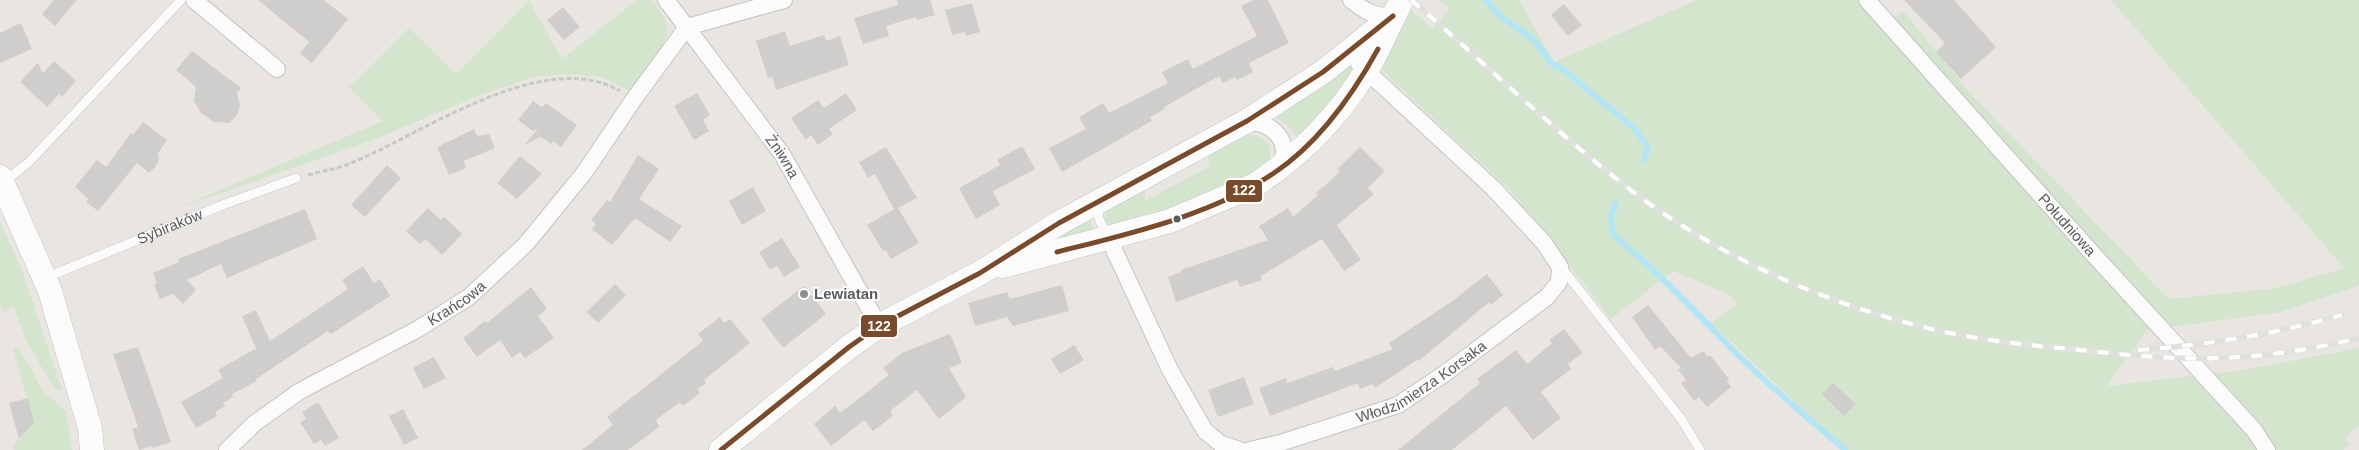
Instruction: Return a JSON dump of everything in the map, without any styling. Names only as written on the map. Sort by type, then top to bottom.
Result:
[{"type":"street","points":[[194,0],[277,69]]},
{"type":"street","name":"Żniwna","points":[[666,0],[782,154],[879,326]]},
{"type":"street","points":[[687,27],[784,0]]},
{"type":"street","points":[[1351,0],[1367,12],[1384,17],[1398,8]]},
{"type":"street","name":"Południowa","points":[[1867,0],[2106,269],[2254,430],[2267,450]]},
{"type":"street","points":[[721,450],[849,347],[879,326],[980,273],[1059,223],[1237,126],[1285,97],[1348,53],[1398,8]]},
{"type":"street","points":[[980,273],[1170,221],[1255,185],[1268,177],[1304,148],[1326,126],[1346,101],[1367,70],[1398,8]]},
{"type":"street","name":"Krańcowa","points":[[227,450],[255,423],[300,391],[418,329],[469,296],[526,244],[584,173],[634,99],[687,27]]},
{"type":"street","points":[[1348,53],[1493,188],[1544,243],[1560,267]]},
{"type":"street","points":[[1237,126],[1244,123],[1260,122],[1273,129],[1278,135],[1283,150],[1282,158],[1279,166],[1268,177]]},
{"type":"street","points":[[1,180],[44,278],[87,420],[92,450]]},
{"type":"street","points":[[1109,239],[1170,370],[1205,431],[1221,444],[1240,450]]},
{"type":"street","name":"Włodzimierza Korsaka","points":[[1250,450],[1280,443],[1398,405],[1447,372],[1547,298],[1560,282],[1560,267]]},
{"type":"lane","points":[[1,180],[30,162],[181,0]]},
{"type":"lane","name":"Sybiraków","points":[[44,278],[220,206],[296,178]]},
{"type":"lane","points":[[1106,198],[1098,211],[1099,221],[1109,239]]},
{"type":"lane","points":[[1560,267],[1682,420],[1700,450]]},
{"type":"path","points":[[296,178],[347,164],[491,97],[542,80],[556,78],[593,80],[607,83],[634,99]]},
{"type":"green space","points":[[529,0],[562,59],[637,0],[650,0],[657,7],[667,25],[667,34],[657,55],[632,92],[602,77],[565,74],[533,77],[478,96],[373,140],[175,209],[383,121],[348,86],[356,81],[409,28],[456,74]]},
{"type":"green space","points":[[1439,0],[1519,0],[1554,62],[1697,0],[1856,0],[1881,28],[1903,11],[1972,95],[2169,299],[2277,288],[2344,268],[2111,0],[2359,0],[2359,286],[2277,313],[2147,330],[2107,386],[2242,370],[2359,348],[2359,426],[2346,437],[2350,444],[2343,450],[1846,450],[1711,323],[1737,304],[1728,294],[1673,271],[1611,319],[1513,193],[1382,70],[1409,8],[1433,29],[1450,9]]},
{"type":"green space","points":[[1350,65],[1355,67],[1338,94],[1297,139],[1291,128],[1275,116]]},
{"type":"green space","points":[[1246,134],[1257,136],[1266,141],[1270,149],[1269,161],[1236,185],[1197,202],[1116,227],[1106,222],[1105,208],[1145,184],[1145,201],[1210,166],[1207,150]]},
{"type":"green space","points":[[1091,215],[1091,225],[1095,232],[1064,239],[1061,235]]},
{"type":"green space","points":[[0,222],[21,268],[62,390],[58,391],[54,387],[27,343],[14,307],[3,312],[0,302]]},
{"type":"green space","points":[[13,347],[19,349],[44,392],[66,411],[72,450],[15,450],[12,447],[34,423]]},
{"type":"building","points":[[54,0],[77,0],[55,26],[42,14]]},
{"type":"building","points":[[258,0],[324,0],[348,19],[312,63],[300,53],[309,42]]},
{"type":"building","points":[[897,0],[930,0],[935,15],[917,20],[916,17],[886,26],[889,36],[863,44],[854,18],[898,5]]},
{"type":"building","points":[[1253,0],[1268,0],[1289,43],[1249,63],[1253,72],[1237,80],[1235,77],[1223,83],[1219,76],[1164,107],[1165,109],[1150,117],[1152,121],[1062,172],[1049,148],[1086,129],[1079,117],[1103,103],[1109,113],[1168,83],[1162,72],[1188,59],[1193,69],[1257,36],[1241,6]]},
{"type":"building","points":[[1904,0],[1954,0],[1996,47],[1961,79],[1936,52],[1945,43]]},
{"type":"building","points":[[972,3],[980,32],[966,36],[965,32],[952,35],[945,10]]},
{"type":"building","points":[[1564,4],[1582,25],[1568,36],[1551,15]]},
{"type":"building","points":[[563,7],[580,27],[564,40],[547,20]]},
{"type":"building","points":[[21,23],[32,49],[0,63],[0,33]]},
{"type":"building","points":[[785,31],[790,46],[824,35],[826,41],[840,36],[849,65],[776,90],[772,77],[768,78],[756,41]]},
{"type":"building","points":[[192,51],[241,88],[237,93],[240,105],[238,114],[229,123],[214,122],[201,113],[194,101],[196,87],[176,70]]},
{"type":"building","points":[[54,61],[76,81],[62,97],[59,94],[47,107],[20,82],[38,63],[43,73]]},
{"type":"building","points":[[697,93],[710,115],[703,120],[709,131],[694,140],[674,106]]},
{"type":"building","points":[[846,93],[857,110],[829,129],[833,134],[818,145],[811,135],[806,140],[791,118],[818,100],[824,108]]},
{"type":"building","points":[[533,101],[542,107],[546,103],[577,125],[561,147],[553,141],[551,144],[541,137],[524,145],[538,129],[533,131],[518,120]]},
{"type":"building","points":[[143,122],[167,140],[158,153],[159,159],[156,166],[149,173],[137,163],[98,211],[86,202],[88,199],[75,187],[97,160],[106,167],[131,133],[133,135]]},
{"type":"building","points":[[474,129],[477,136],[489,134],[495,148],[464,161],[466,168],[449,175],[437,147]]},
{"type":"building","points":[[1022,146],[1035,169],[993,191],[1000,205],[976,219],[959,188],[1000,165],[997,160]]},
{"type":"building","points":[[886,147],[917,198],[898,208],[919,243],[891,259],[886,250],[883,251],[867,225],[894,209],[875,174],[868,178],[859,162]]},
{"type":"building","points":[[1360,147],[1385,171],[1368,188],[1374,194],[1337,225],[1361,260],[1344,271],[1322,239],[1261,276],[1262,280],[1240,287],[1237,280],[1176,302],[1168,277],[1181,272],[1181,270],[1268,240],[1259,226],[1288,208],[1293,217],[1318,195],[1316,193],[1340,172],[1337,169]]},
{"type":"building","points":[[638,155],[659,169],[639,199],[682,226],[670,242],[635,218],[612,245],[592,229],[596,224],[591,220],[607,200],[610,202]]},
{"type":"building","points":[[520,156],[542,174],[517,199],[497,183]]},
{"type":"building","points":[[387,165],[401,178],[365,217],[351,205]]},
{"type":"building","points":[[753,187],[766,211],[742,225],[729,201]]},
{"type":"building","points":[[428,208],[441,220],[444,217],[462,234],[442,255],[425,239],[420,244],[406,231]]},
{"type":"building","points":[[305,209],[317,239],[227,278],[221,264],[187,280],[196,290],[183,304],[173,294],[160,299],[154,285],[157,284],[153,273],[179,262],[178,259]]},
{"type":"building","points":[[782,238],[800,267],[784,277],[777,266],[770,270],[759,252]]},
{"type":"building","points":[[363,266],[374,283],[380,279],[390,296],[331,334],[328,331],[256,379],[257,381],[232,394],[233,397],[223,403],[225,406],[215,412],[217,416],[196,428],[181,402],[223,378],[218,370],[255,349],[257,351],[242,316],[256,310],[270,341],[348,289],[342,280]]},
{"type":"building","points":[[1487,274],[1503,295],[1491,305],[1489,302],[1419,361],[1417,360],[1375,388],[1373,384],[1360,389],[1358,383],[1270,416],[1259,388],[1286,378],[1287,383],[1333,367],[1335,371],[1393,349],[1389,343],[1451,302]]},
{"type":"building","points":[[615,284],[626,295],[598,323],[586,312]]},
{"type":"building","points":[[1062,285],[1069,311],[1013,326],[1007,317],[975,326],[968,303],[1007,292],[1010,299]]},
{"type":"building","points":[[804,286],[826,314],[783,348],[761,319]]},
{"type":"building","points":[[531,287],[547,309],[538,316],[554,338],[525,358],[520,352],[512,358],[500,340],[477,357],[463,338],[485,321],[487,323]]},
{"type":"building","points":[[1648,305],[1691,358],[1703,351],[1708,357],[1710,355],[1729,379],[1727,381],[1731,387],[1707,407],[1699,397],[1694,401],[1681,383],[1686,380],[1678,370],[1681,368],[1660,346],[1655,350],[1632,317]]},
{"type":"building","points":[[720,317],[724,323],[730,319],[750,343],[704,380],[706,383],[697,389],[700,393],[683,406],[680,402],[656,420],[659,427],[628,450],[582,450],[613,425],[607,417],[703,341],[698,334]]},
{"type":"building","points":[[1564,329],[1583,353],[1568,364],[1571,369],[1541,392],[1561,418],[1533,440],[1506,406],[1452,450],[1398,450],[1480,383],[1477,379],[1516,350],[1527,364],[1552,343],[1549,340]]},
{"type":"building","points":[[950,334],[962,363],[949,368],[966,397],[939,419],[917,390],[890,411],[893,416],[873,431],[864,420],[831,446],[814,424],[835,406],[840,413],[889,375],[883,368],[902,353]]},
{"type":"building","points":[[1074,345],[1084,360],[1060,374],[1051,359]]},
{"type":"building","points":[[138,347],[171,442],[139,450],[132,429],[138,427],[113,354]]},
{"type":"building","points":[[434,357],[446,378],[424,389],[413,368]]},
{"type":"building","points":[[1244,377],[1254,404],[1218,417],[1208,390]]},
{"type":"building","points":[[1833,383],[1856,404],[1844,416],[1822,394]]},
{"type":"building","points":[[28,398],[34,423],[19,439],[9,403]]},
{"type":"building","points":[[318,402],[339,438],[325,446],[321,440],[314,444],[300,422],[306,419],[302,412]]},
{"type":"building","points":[[403,409],[418,438],[404,445],[389,416]]},
{"type":"waterway","points":[[1486,0],[1500,16],[1534,40],[1551,63],[1564,70],[1635,129],[1648,147],[1644,160]]},
{"type":"waterway","points":[[1616,202],[1611,216],[1613,235],[1661,278],[1763,379],[1845,450]]},
{"type":"railway","points":[[1411,0],[1575,145],[1632,191],[1699,236],[1734,256],[1808,290],[1846,304],[1923,327],[1981,339],[2149,357],[2253,356],[2307,349],[2359,338]]},
{"type":"railway","points":[[2138,350],[2241,338],[2292,328],[2342,315]]},
{"type":"transit line","name":"122","points":[[721,450],[849,347],[879,326],[980,273],[1059,223],[1247,121],[1323,72],[1393,16]]},
{"type":"transit line","name":"122","points":[[1057,252],[1141,230],[1197,212],[1250,188],[1274,173],[1306,148],[1320,133],[1346,101],[1378,49]]},
{"type":"place","name":"Lewiatan","points":[[804,294]]}]
